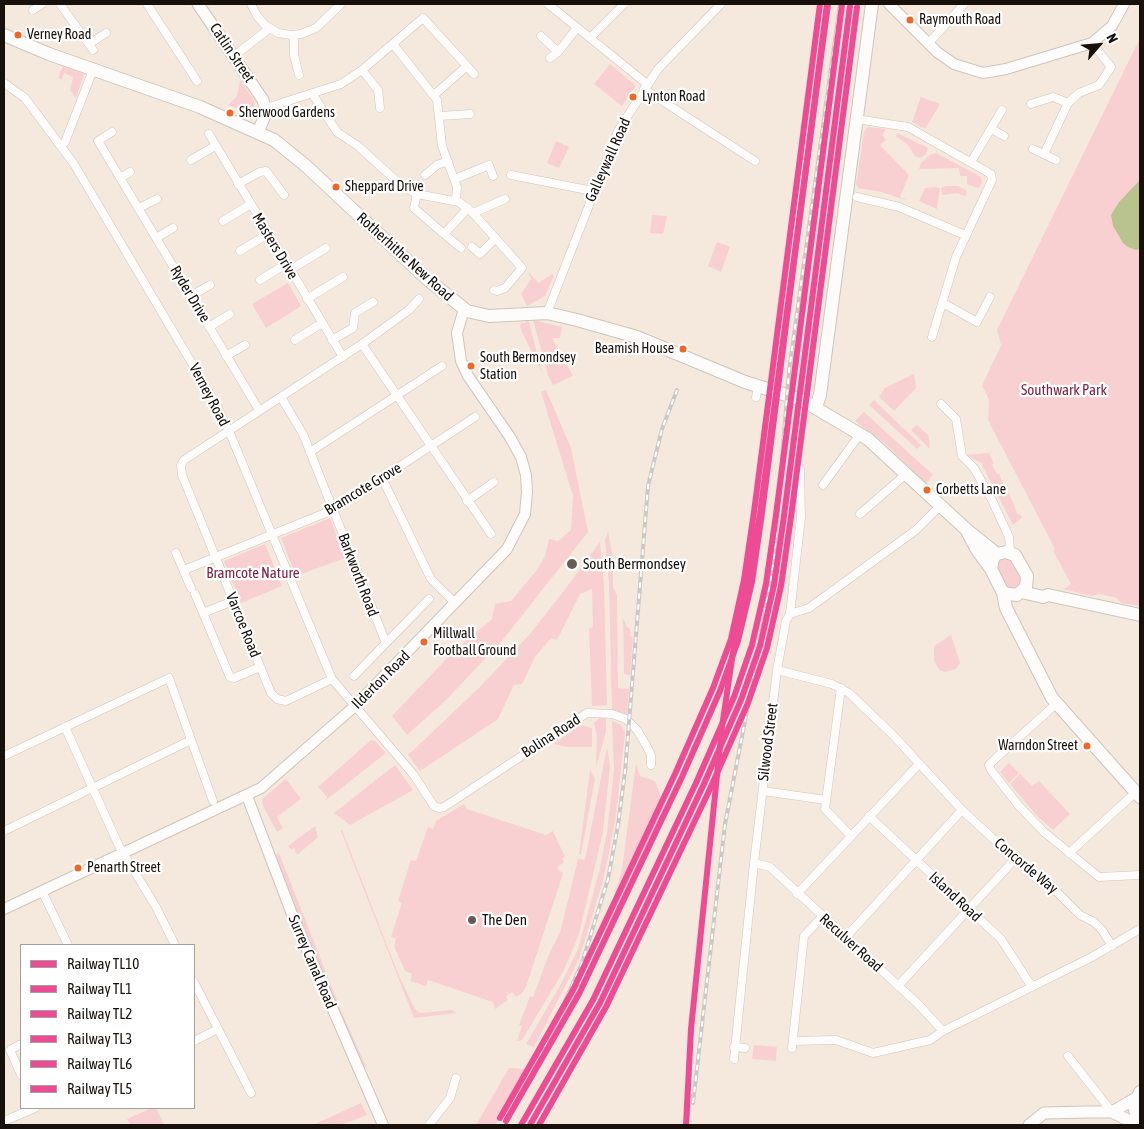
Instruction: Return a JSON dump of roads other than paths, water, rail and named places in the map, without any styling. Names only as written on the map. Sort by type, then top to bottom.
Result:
[{"type":"main road","name":"Catlin Street","points":[[198,4],[260,95],[266,108]]},
{"type":"main road","points":[[816,407],[820,395],[872,4]]},
{"type":"main road","name":"Rotherhithe New Road","points":[[4,35],[93,70],[195,105],[258,132],[290,153],[427,279],[464,309],[489,316],[547,314],[637,337],[757,392],[788,394],[816,407],[860,434],[941,505],[968,532],[997,554]]},
{"type":"main road","points":[[258,132],[265,117],[266,108]]},
{"type":"main road","name":"Rotherhithe New Road","points":[[968,532],[977,550],[991,569],[1013,593]]},
{"type":"main road","points":[[991,569],[991,562],[997,554],[1010,552],[1017,558],[1027,576],[1048,595],[1140,615]]},
{"type":"main road","points":[[1027,576],[1026,587],[1013,593],[1006,608],[1043,684],[1056,704],[1138,794]]},
{"type":"main road","points":[[1013,593],[1043,597],[1048,595]]},
{"type":"main road","points":[[1112,1112],[1138,1095]]},
{"type":"main road","points":[[1138,1095],[1135,1110],[1139,1125]]},
{"type":"main road","points":[[1029,1125],[1044,1113],[1112,1112],[1139,1125]]},
{"type":"street","points":[[33,10],[42,4]]},
{"type":"street","points":[[60,4],[91,47],[106,33]]},
{"type":"street","points":[[147,4],[197,81]]},
{"type":"street","points":[[252,4],[257,16],[270,28],[278,32],[294,35],[316,28],[341,4]]},
{"type":"street","points":[[548,4],[645,87],[755,162]]},
{"type":"street","points":[[590,38],[624,4]]},
{"type":"street","name":"Galleywall Road","points":[[547,314],[593,191],[618,131],[645,87],[668,57],[721,4]]},
{"type":"street","points":[[889,4],[928,44],[954,64],[983,73],[1006,69],[1092,43],[1112,26],[1124,4]]},
{"type":"street","points":[[928,44],[964,4]]},
{"type":"street","points":[[266,108],[337,87],[362,70],[423,18],[474,74]]},
{"type":"street","points":[[234,56],[270,28]]},
{"type":"street","points":[[550,58],[558,52],[577,28]]},
{"type":"street","points":[[294,35],[294,55],[299,75]]},
{"type":"street","points":[[541,36],[558,52]]},
{"type":"street","points":[[1044,154],[1068,103],[1079,93],[1099,85],[1111,68],[1092,43]]},
{"type":"street","points":[[393,44],[434,95],[440,116],[442,146],[458,190],[456,201]]},
{"type":"street","points":[[434,95],[468,66]]},
{"type":"street","points":[[61,145],[65,142],[93,70]]},
{"type":"street","points":[[362,70],[378,90],[380,108]]},
{"type":"street","name":"Verney Road","points":[[4,84],[25,98],[61,145],[175,333],[229,431],[332,679],[413,774],[436,807]]},
{"type":"street","points":[[313,95],[337,132],[358,146],[402,186],[418,194],[456,201],[470,210],[496,238],[522,268],[505,288],[497,291],[494,290]]},
{"type":"street","points":[[1031,104],[1054,98],[1068,103]]},
{"type":"street","points":[[971,162],[1002,110]]},
{"type":"street","points":[[440,116],[470,114]]},
{"type":"street","points":[[856,119],[908,127],[991,174],[992,180],[956,257],[932,337]]},
{"type":"street","points":[[991,129],[1004,136]]},
{"type":"street","name":"Ryder Drive","points":[[112,132],[98,141],[260,410]]},
{"type":"street","name":"Masters Drive","points":[[208,134],[343,357]]},
{"type":"street","points":[[191,160],[216,146]]},
{"type":"street","points":[[1033,149],[1056,160]]},
{"type":"street","points":[[425,175],[436,166],[448,161]]},
{"type":"street","points":[[455,179],[489,165],[493,176]]},
{"type":"street","points":[[238,184],[265,170],[284,195]]},
{"type":"street","points":[[120,178],[130,172]]},
{"type":"street","points":[[511,175],[593,191]]},
{"type":"street","points":[[418,194],[414,208],[461,248]]},
{"type":"street","points":[[856,197],[899,207],[965,235]]},
{"type":"street","points":[[139,208],[157,199]]},
{"type":"street","points":[[444,234],[470,210],[505,199]]},
{"type":"street","points":[[223,221],[251,204]]},
{"type":"street","points":[[156,238],[173,228]]},
{"type":"street","points":[[240,251],[268,234]]},
{"type":"street","points":[[472,247],[480,254],[496,238]]},
{"type":"street","points":[[260,280],[326,248]]},
{"type":"street","points":[[307,299],[342,277]]},
{"type":"street","points":[[191,296],[210,285]]},
{"type":"street","points":[[943,303],[977,322],[990,297]]},
{"type":"street","points":[[229,431],[362,344],[409,310],[419,299]]},
{"type":"street","points":[[332,340],[353,328],[355,313],[373,302]]},
{"type":"street","name":"Ilderton Road","points":[[4,909],[246,796],[269,782],[355,706],[507,549],[524,518],[527,492],[525,469],[518,451],[468,376],[461,361],[457,333],[464,309]]},
{"type":"street","points":[[209,327],[230,314]]},
{"type":"street","points":[[295,340],[322,323]]},
{"type":"street","points":[[362,344],[491,534]]},
{"type":"street","points":[[226,356],[245,345]]},
{"type":"street","points":[[310,452],[442,366]]},
{"type":"street","name":"Barkworth Road","points":[[281,396],[301,429],[386,643]]},
{"type":"street","points":[[941,404],[956,419],[962,456],[974,468],[992,500],[1009,537],[1010,552]]},
{"type":"street","name":"Bramcote Grove","points":[[184,570],[333,510],[475,417]]},
{"type":"street","name":"Varcoe Road","points":[[229,431],[184,460],[180,467],[260,667],[271,693],[282,701],[298,696],[332,679]]},
{"type":"street","points":[[823,485],[860,434]]},
{"type":"street","name":"Silwood Street","points":[[734,1059],[754,863],[753,836],[763,791],[777,670],[786,621],[790,614],[801,517],[800,469]]},
{"type":"street","points":[[860,514],[906,474]]},
{"type":"street","points":[[382,478],[431,579],[455,603]]},
{"type":"street","points":[[467,501],[494,482]]},
{"type":"street","points":[[790,614],[809,608],[916,530],[941,505]]},
{"type":"street","points":[[176,553],[230,677],[234,678],[260,667]]},
{"type":"street","points":[[354,676],[429,599]]},
{"type":"street","points":[[203,613],[233,601]]},
{"type":"street","points":[[777,670],[840,688],[826,813],[851,836]]},
{"type":"street","points":[[4,756],[169,678],[213,802]]},
{"type":"street","name":"Concorde Way","points":[[840,688],[874,716],[962,810],[1015,859],[1038,880],[1050,885],[1080,915],[1094,922],[1102,930],[1112,946]]},
{"type":"street","points":[[1056,704],[1015,738],[989,765],[995,776],[1019,806],[1069,853],[1099,877],[1140,875]]},
{"type":"street","name":"Bolina Road","points":[[436,807],[444,807],[587,713],[612,714],[626,719],[638,730],[651,755],[651,765]]},
{"type":"street","points":[[65,727],[123,852],[156,906],[175,944]]},
{"type":"street","points":[[4,831],[191,740]]},
{"type":"street","points":[[797,894],[918,765]]},
{"type":"street","points":[[763,791],[826,800]]},
{"type":"street","points":[[1069,853],[1138,794]]},
{"type":"street","name":"Surrey Canal Road","points":[[246,796],[295,922],[384,1125]]},
{"type":"street","points":[[846,937],[962,810]]},
{"type":"street","name":"Island Road","points":[[870,816],[1001,939],[1032,987]]},
{"type":"street","points":[[898,986],[1015,859]]},
{"type":"street","name":"Reculver Road","points":[[754,863],[770,867],[898,986],[943,1031]]},
{"type":"street","points":[[42,891],[68,944]]},
{"type":"street","points":[[822,917],[804,936],[792,1044],[836,1040],[874,1054],[930,1040],[943,1031],[1112,946],[1140,929]]},
{"type":"street","points":[[195,984],[251,1094]]},
{"type":"street","points":[[195,1040],[218,1029]]},
{"type":"street","points":[[20,1045],[10,1050],[20,1073]]},
{"type":"street","points":[[734,1047],[745,1048]]},
{"type":"street","points":[[1068,1056],[1112,1112]]},
{"type":"street","points":[[430,1125],[450,1098],[456,1078]]},
{"type":"street","points":[[4,1121],[33,1109]]},
{"type":"railway","points":[[693,1103],[725,824],[774,560],[789,371],[840,4]]},
{"type":"railway","points":[[531,1077],[582,963],[608,879],[625,772],[648,486],[662,429],[677,390]]},
{"type":"railway","points":[[572,1002],[580,986]]},
{"type":"railway","points":[[687,1125],[690,1095]]},
{"type":"rail line","name":"TL6","points":[[500,1118],[573,990],[675,774],[713,688],[731,639],[744,580],[754,512],[820,4]]},
{"type":"rail line","name":"TL2","points":[[506,1121],[579,994],[682,777],[720,691],[738,641],[752,582],[762,513],[827,4]]},
{"type":"rail line","name":"TL10","points":[[686,1125],[691,1029],[722,727],[733,652],[760,514],[828,4]]},
{"type":"rail line","name":"TL1","points":[[521,1125],[593,1000],[696,783],[734,697],[752,645],[766,584],[776,515],[842,5]]},
{"type":"rail line","name":"TL3","points":[[530,1125],[600,1003],[703,786],[741,700],[760,646],[774,585],[784,516],[850,6]]},
{"type":"rail line","name":"TL5","points":[[539,1125],[606,1007],[710,789],[748,703],[767,648],[781,586],[791,517],[857,7]]},
{"type":"place","name":"Raymouth Road","points":[[910,20]]},
{"type":"place","name":"Verney Road","points":[[18,35]]},
{"type":"place","name":"Lynton Road","points":[[633,97]]},
{"type":"place","name":"Sherwood Gardens","points":[[230,113]]},
{"type":"place","name":"Sheppard Drive","points":[[336,187]]},
{"type":"place","name":"Beamish House","points":[[683,349]]},
{"type":"place","name":"South Bermondsey Station","points":[[471,366]]},
{"type":"place","name":"Corbetts Lane","points":[[927,490]]},
{"type":"place","name":"South Bermondsey","points":[[572,564]]},
{"type":"place","name":"Millwall Football Ground","points":[[424,642]]},
{"type":"place","name":"Warndon Street","points":[[1087,746]]},
{"type":"place","name":"Penarth Street","points":[[78,868]]},
{"type":"place","name":"The Den","points":[[472,920]]},
{"type":"park label","name":"Southwark Park","points":[[1064,390]]},
{"type":"park label","name":"Bramcote Nature","points":[[253,573]]}]
